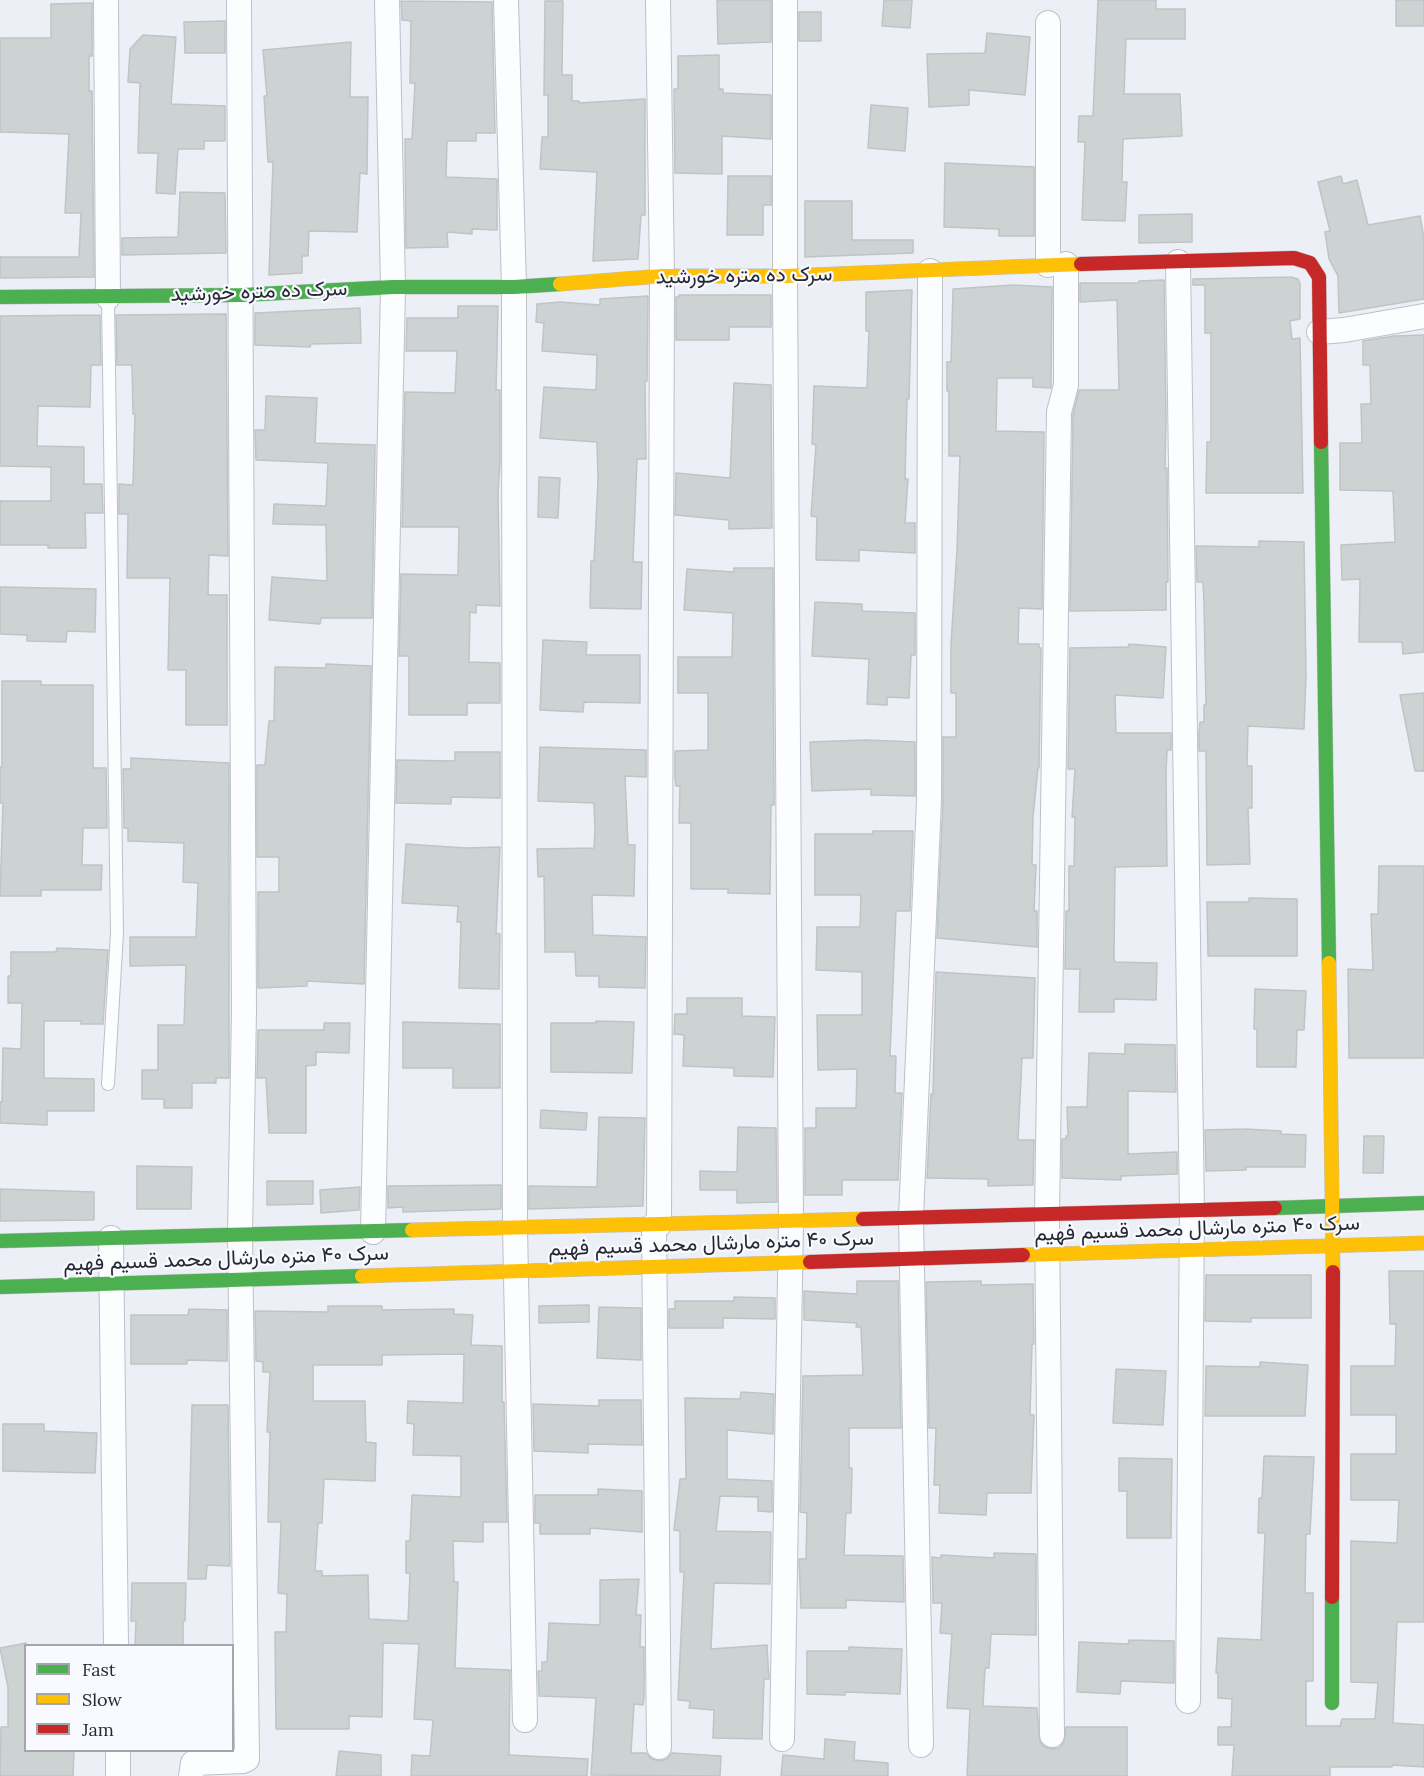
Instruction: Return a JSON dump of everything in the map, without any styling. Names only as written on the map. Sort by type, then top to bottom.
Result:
[{"type":"street","points":[[106,0],[108,297]]},
{"type":"street","points":[[191,1776],[193,1764],[243,1761],[248,1756],[240,1235],[244,1011],[240,0]]},
{"type":"street","points":[[373,1232],[393,287],[387,0]]},
{"type":"street","points":[[506,0],[514,287],[515,1228],[525,1720]]},
{"type":"street","points":[[658,0],[662,276],[655,1266],[659,1747]]},
{"type":"street","points":[[782,1739],[792,1221],[785,0]]},
{"type":"street","points":[[1048,23],[1057,264],[1066,385],[1059,412],[1047,1215],[1052,1735]]},
{"type":"street","name":"سرک ده متره خورشید","points":[[0,297],[242,295],[393,287],[514,287],[662,276],[785,276],[1057,264],[1294,258],[1310,263],[1319,277],[1318,332],[1333,1208],[1332,1703]]},
{"type":"street","points":[[1178,262],[1192,1211],[1188,1701]]},
{"type":"street","points":[[921,1745],[911,1218],[929,800],[930,271]]},
{"type":"street","points":[[1318,332],[1344,330],[1424,316]]},
{"type":"street","name":"سرک ۴۰ متره مارشال محمد قسیم فهیم","points":[[0,1241],[1333,1208],[1424,1203]]},
{"type":"street","points":[[111,1238],[116,1644]]},
{"type":"street","name":"سرک ۴۰ متره مارشال محمد قسیم فهیم","points":[[0,1287],[1424,1243]]},
{"type":"street","points":[[118,1752],[118,1776]]},
{"type":"lane","points":[[108,297],[117,933],[108,1084]]},
{"type":"building","points":[[717,0],[771,0],[771,42],[718,44]]},
{"type":"building","points":[[884,0],[912,0],[910,28],[882,26]]},
{"type":"building","points":[[1098,0],[1156,0],[1156,9],[1185,9],[1185,39],[1126,39],[1124,94],[1180,94],[1182,136],[1123,139],[1122,182],[1127,182],[1125,221],[1082,220],[1085,142],[1078,142],[1079,116],[1093,116]]},
{"type":"building","points":[[1396,0],[1424,0],[1424,26],[1396,26]]},
{"type":"building","points":[[401,1],[492,2],[495,133],[476,133],[476,141],[447,141],[446,177],[497,179],[497,230],[472,229],[472,234],[447,232],[448,247],[406,248],[405,139],[412,139],[415,83],[410,83],[411,21],[402,20]]},
{"type":"building","points":[[545,1],[563,1],[562,75],[572,75],[572,101],[579,101],[579,103],[645,99],[645,215],[641,215],[638,259],[593,261],[597,172],[540,169],[542,137],[548,137],[548,95],[544,95]]},
{"type":"building","points":[[92,3],[92,56],[89,56],[89,91],[92,91],[94,277],[0,278],[0,257],[79,257],[81,213],[65,213],[69,134],[0,132],[0,38],[51,38],[51,4]]},
{"type":"building","points":[[799,12],[821,12],[821,41],[799,41]]},
{"type":"building","points":[[225,21],[225,53],[185,53],[184,22]]},
{"type":"building","points":[[987,33],[1030,37],[1025,95],[969,90],[969,105],[929,107],[927,54],[985,53]]},
{"type":"building","points":[[143,35],[176,37],[171,104],[225,106],[225,141],[204,141],[204,149],[178,149],[175,194],[156,193],[158,153],[138,153],[140,83],[128,82],[130,49]]},
{"type":"building","points":[[351,42],[350,97],[368,97],[367,174],[360,173],[357,232],[309,231],[308,256],[302,256],[302,273],[269,275],[273,162],[268,162],[264,96],[267,96],[263,50]]},
{"type":"building","points":[[719,55],[719,89],[723,89],[723,93],[771,95],[771,139],[722,136],[722,174],[675,173],[674,89],[678,89],[678,56]]},
{"type":"building","points":[[871,105],[908,108],[905,151],[868,148]]},
{"type":"building","points":[[945,163],[1034,167],[1034,236],[999,236],[999,229],[944,227]]},
{"type":"building","points":[[728,176],[771,176],[771,205],[763,205],[763,235],[727,235]]},
{"type":"building","points":[[1341,176],[1343,184],[1357,180],[1368,225],[1420,216],[1424,238],[1424,299],[1339,313],[1338,276],[1329,259],[1325,232],[1330,231],[1318,182]]},
{"type":"building","points":[[180,192],[225,193],[226,253],[122,255],[122,238],[178,237]]},
{"type":"building","points":[[805,201],[852,201],[852,240],[913,240],[913,253],[805,257]]},
{"type":"building","points":[[1192,214],[1192,242],[1139,243],[1139,215]]},
{"type":"building","points":[[1291,277],[1298,279],[1300,283],[1300,319],[1290,321],[1292,339],[1300,338],[1303,493],[1206,493],[1207,442],[1211,442],[1211,333],[1205,333],[1205,285],[1193,285],[1193,279]]},
{"type":"building","points":[[1164,280],[1168,582],[1166,582],[1166,610],[1070,611],[1073,414],[1079,390],[1119,390],[1117,300],[1080,302],[1080,283],[1139,283],[1139,281]]},
{"type":"building","points":[[1013,285],[1052,287],[1051,388],[1033,387],[1033,378],[997,378],[996,431],[1044,432],[1042,609],[1019,608],[1018,644],[1039,644],[1041,648],[1039,768],[1033,817],[1032,865],[1036,865],[1034,911],[1037,911],[1037,947],[937,938],[943,801],[943,737],[956,737],[956,693],[951,693],[951,644],[960,456],[949,456],[949,391],[947,391],[947,362],[951,362],[953,289]]},
{"type":"building","points":[[912,290],[905,523],[915,523],[915,553],[859,550],[859,561],[816,560],[817,517],[811,516],[816,445],[812,444],[814,386],[867,388],[869,331],[866,331],[866,292]]},
{"type":"building","points":[[679,295],[771,295],[771,327],[729,327],[729,340],[676,340],[676,297]]},
{"type":"building","points":[[648,296],[647,381],[645,381],[646,459],[637,459],[633,562],[642,562],[641,609],[590,608],[591,561],[594,561],[598,480],[597,442],[540,438],[544,387],[596,390],[597,355],[542,351],[544,323],[536,322],[537,304],[560,302],[600,305],[600,299]]},
{"type":"building","points":[[458,306],[498,306],[496,390],[500,390],[498,494],[500,606],[476,605],[476,613],[470,612],[469,662],[500,663],[500,703],[467,703],[467,715],[409,715],[409,656],[399,656],[401,574],[458,575],[459,527],[402,527],[405,392],[455,393],[457,351],[406,351],[407,318],[458,318]]},
{"type":"building","points":[[360,308],[361,343],[311,344],[310,347],[255,345],[255,313]]},
{"type":"building","points":[[226,314],[228,556],[209,555],[208,595],[227,595],[227,725],[186,725],[186,670],[168,670],[170,578],[127,578],[128,514],[119,514],[119,484],[133,485],[135,414],[133,414],[132,365],[117,365],[116,315]]},
{"type":"building","points":[[100,315],[101,365],[91,365],[90,407],[38,406],[37,446],[84,447],[84,484],[102,484],[103,513],[85,513],[86,548],[0,545],[0,501],[51,501],[51,467],[0,466],[0,316]]},
{"type":"building","points":[[1424,335],[1424,652],[1403,654],[1402,642],[1359,642],[1360,579],[1342,580],[1341,545],[1395,542],[1393,491],[1340,490],[1340,443],[1362,443],[1361,404],[1371,404],[1370,365],[1363,365],[1363,341],[1394,336]]},
{"type":"building","points":[[734,383],[771,385],[772,528],[729,529],[729,520],[675,515],[676,473],[730,478]]},
{"type":"building","points":[[266,396],[317,398],[315,443],[375,445],[372,618],[321,618],[320,624],[269,620],[272,577],[327,581],[326,525],[273,524],[274,504],[326,506],[328,463],[256,460],[255,430],[265,430]]},
{"type":"building","points":[[539,477],[560,478],[558,518],[538,517]]},
{"type":"building","points":[[1259,541],[1304,542],[1306,676],[1304,729],[1248,726],[1247,766],[1252,766],[1252,808],[1248,808],[1250,864],[1207,865],[1206,751],[1199,751],[1200,722],[1204,722],[1204,705],[1206,705],[1204,602],[1203,582],[1197,582],[1196,546],[1259,547]]},
{"type":"building","points":[[734,568],[773,568],[774,805],[771,805],[770,894],[728,893],[728,889],[691,889],[691,823],[679,823],[680,786],[676,786],[675,751],[708,750],[708,693],[678,693],[678,657],[732,657],[733,613],[684,610],[687,569],[734,572]]},
{"type":"building","points":[[0,587],[96,589],[95,632],[67,631],[66,642],[27,641],[27,635],[0,634]]},
{"type":"building","points":[[815,602],[862,604],[862,611],[915,613],[915,655],[911,655],[909,698],[887,697],[887,705],[867,704],[869,659],[812,656]]},
{"type":"building","points":[[543,640],[587,642],[586,655],[640,655],[640,703],[584,702],[583,712],[540,710]]},
{"type":"building","points":[[1129,644],[1166,647],[1163,698],[1115,695],[1116,733],[1171,733],[1171,750],[1167,750],[1166,773],[1167,866],[1115,867],[1114,958],[1115,962],[1157,963],[1156,1000],[1114,999],[1114,1012],[1079,1012],[1080,969],[1065,969],[1066,911],[1069,911],[1069,866],[1074,866],[1075,817],[1072,817],[1075,769],[1068,769],[1070,648],[1128,647]]},
{"type":"building","points":[[326,664],[371,666],[364,984],[307,981],[307,986],[258,988],[258,892],[279,892],[279,857],[257,857],[257,765],[265,765],[269,721],[274,721],[275,667],[326,668]]},
{"type":"building","points":[[2,681],[41,681],[41,685],[93,685],[93,768],[106,768],[107,828],[83,828],[82,865],[102,865],[101,890],[41,890],[41,896],[0,896],[3,803],[0,803]]},
{"type":"building","points":[[1424,693],[1424,771],[1415,771],[1400,695]]},
{"type":"building","points":[[865,740],[915,742],[915,796],[871,795],[871,789],[812,791],[810,742]]},
{"type":"building","points":[[540,747],[646,750],[646,777],[625,776],[628,845],[635,845],[634,896],[592,895],[593,935],[646,937],[645,988],[599,987],[599,976],[576,976],[575,952],[545,952],[544,876],[538,877],[537,849],[594,848],[595,830],[594,803],[538,801]]},
{"type":"building","points":[[455,752],[500,752],[500,798],[451,797],[451,804],[396,803],[397,760],[455,761]]},
{"type":"building","points":[[131,758],[229,763],[229,1078],[216,1078],[216,1083],[192,1083],[192,1108],[164,1108],[164,1099],[142,1099],[142,1070],[158,1070],[158,1025],[184,1025],[186,965],[130,966],[130,937],[196,937],[198,883],[183,882],[184,843],[128,841],[128,828],[124,828],[123,769],[131,769]]},
{"type":"building","points":[[873,831],[913,831],[910,911],[896,911],[890,1056],[896,1056],[895,1093],[902,1093],[898,1180],[842,1180],[842,1195],[805,1195],[805,1128],[816,1128],[816,1108],[856,1108],[857,1069],[818,1070],[817,1015],[862,1015],[862,972],[816,970],[817,927],[860,927],[861,895],[815,895],[815,834],[873,834]]},
{"type":"building","points":[[406,844],[466,848],[500,847],[496,933],[500,934],[499,989],[459,988],[461,922],[457,922],[458,906],[402,903]]},
{"type":"building","points":[[1379,866],[1424,866],[1424,1058],[1349,1058],[1348,969],[1373,970],[1371,914],[1378,914]]},
{"type":"building","points":[[1249,898],[1297,899],[1297,956],[1208,956],[1207,902],[1249,902]]},
{"type":"building","points":[[57,948],[108,950],[103,1024],[81,1024],[81,1021],[44,1021],[44,1078],[94,1079],[94,1111],[47,1111],[47,1125],[0,1123],[3,1048],[21,1049],[22,1003],[8,1003],[11,952],[56,952]]},
{"type":"building","points":[[936,972],[1035,978],[1033,1058],[1022,1058],[1018,1140],[1034,1140],[1033,1185],[988,1186],[988,1179],[927,1178],[931,1094],[933,1094]]},
{"type":"building","points":[[1255,989],[1306,991],[1304,1030],[1297,1030],[1296,1067],[1257,1067],[1257,1029],[1254,1029]]},
{"type":"building","points":[[687,998],[742,998],[742,1016],[775,1017],[773,1077],[734,1076],[734,1068],[683,1066],[684,1035],[674,1034],[675,1014],[687,1014]]},
{"type":"building","points":[[596,1021],[634,1022],[632,1073],[551,1072],[551,1023],[596,1023]]},
{"type":"building","points":[[403,1022],[500,1024],[500,1088],[453,1088],[453,1068],[403,1068]]},
{"type":"building","points":[[324,1023],[350,1023],[349,1053],[316,1052],[316,1065],[306,1066],[306,1133],[269,1133],[266,1078],[257,1078],[258,1030],[324,1030]]},
{"type":"building","points":[[1125,1044],[1175,1045],[1176,1092],[1128,1091],[1128,1154],[1177,1152],[1177,1174],[1121,1176],[1121,1180],[1062,1178],[1062,1139],[1068,1136],[1067,1107],[1087,1107],[1089,1053],[1125,1054]]},
{"type":"building","points":[[541,1110],[587,1113],[586,1130],[540,1128]]},
{"type":"building","points":[[599,1117],[645,1118],[643,1206],[529,1209],[529,1186],[597,1187]]},
{"type":"building","points":[[738,1127],[776,1128],[777,1202],[737,1203],[737,1190],[700,1190],[700,1171],[737,1172]]},
{"type":"building","points":[[1245,1129],[1306,1135],[1305,1167],[1246,1167],[1246,1170],[1206,1171],[1205,1130]]},
{"type":"building","points":[[1364,1136],[1384,1136],[1383,1173],[1363,1173]]},
{"type":"building","points":[[137,1166],[192,1167],[191,1209],[137,1209]]},
{"type":"building","points":[[267,1181],[313,1181],[313,1204],[267,1205]]},
{"type":"building","points":[[501,1185],[501,1209],[403,1212],[403,1207],[388,1208],[388,1186]]},
{"type":"building","points":[[360,1187],[359,1210],[321,1213],[320,1190]]},
{"type":"building","points":[[0,1189],[94,1192],[94,1220],[0,1221]]},
{"type":"building","points":[[1389,1271],[1424,1271],[1424,1622],[1397,1622],[1393,1723],[1424,1725],[1424,1767],[1392,1765],[1392,1767],[1330,1767],[1330,1776],[1232,1776],[1234,1745],[1218,1745],[1218,1727],[1231,1727],[1232,1699],[1218,1698],[1218,1673],[1216,1673],[1218,1638],[1261,1640],[1265,1533],[1258,1533],[1264,1456],[1314,1457],[1310,1534],[1306,1534],[1305,1593],[1313,1593],[1313,1681],[1306,1681],[1306,1726],[1340,1726],[1342,1719],[1375,1719],[1378,1683],[1351,1682],[1351,1541],[1397,1543],[1399,1500],[1351,1500],[1351,1454],[1396,1454],[1396,1415],[1351,1415],[1351,1366],[1395,1366],[1396,1324],[1390,1324]]},
{"type":"building","points":[[1206,1275],[1311,1275],[1311,1318],[1251,1318],[1251,1322],[1205,1321]]},
{"type":"building","points":[[857,1281],[898,1281],[901,1428],[849,1428],[849,1468],[852,1468],[851,1513],[846,1513],[844,1555],[903,1556],[904,1602],[846,1600],[846,1608],[801,1608],[799,1559],[806,1559],[807,1513],[800,1512],[803,1376],[863,1375],[861,1327],[856,1327],[857,1323],[804,1320],[804,1291],[857,1294]]},
{"type":"building","points":[[981,1281],[981,1285],[1033,1284],[1034,1344],[1032,1344],[1030,1415],[1034,1415],[1031,1493],[987,1493],[986,1515],[939,1513],[940,1485],[934,1485],[936,1428],[929,1428],[926,1282]]},
{"type":"building","points":[[734,1297],[775,1298],[775,1319],[723,1318],[723,1328],[669,1328],[669,1309],[675,1309],[675,1301],[734,1301]]},
{"type":"building","points":[[589,1305],[589,1322],[539,1323],[539,1306]]},
{"type":"building","points":[[328,1306],[382,1306],[382,1310],[454,1309],[454,1314],[473,1315],[471,1345],[502,1346],[507,1522],[483,1522],[483,1542],[453,1541],[454,1582],[458,1582],[455,1668],[510,1670],[509,1755],[588,1759],[587,1776],[411,1776],[412,1755],[430,1756],[433,1720],[414,1719],[419,1644],[383,1643],[382,1717],[349,1716],[349,1729],[276,1729],[275,1632],[286,1632],[287,1594],[278,1593],[281,1522],[268,1522],[270,1432],[267,1432],[270,1372],[263,1372],[263,1362],[256,1361],[255,1311],[328,1312]],"holes":[[[464,1354],[463,1403],[408,1401],[407,1423],[414,1424],[413,1455],[461,1456],[461,1497],[412,1495],[410,1541],[406,1541],[406,1573],[410,1573],[408,1621],[369,1619],[368,1575],[322,1576],[322,1571],[315,1571],[318,1523],[322,1523],[324,1479],[375,1481],[376,1443],[366,1442],[365,1401],[313,1401],[313,1365],[382,1365],[382,1355]]]},
{"type":"building","points":[[599,1307],[641,1308],[641,1360],[597,1358]]},
{"type":"building","points":[[189,1309],[227,1310],[227,1361],[187,1360],[187,1364],[131,1364],[131,1315],[188,1315]]},
{"type":"building","points":[[1260,1362],[1308,1365],[1305,1416],[1205,1416],[1206,1366],[1260,1367]]},
{"type":"building","points":[[1116,1369],[1166,1371],[1163,1425],[1113,1423]]},
{"type":"building","points":[[741,1392],[774,1394],[773,1434],[727,1430],[727,1479],[772,1481],[772,1512],[758,1511],[758,1497],[720,1496],[716,1531],[771,1532],[770,1584],[714,1583],[711,1649],[767,1645],[769,1679],[764,1679],[762,1739],[713,1738],[714,1710],[689,1708],[690,1701],[678,1700],[684,1572],[680,1572],[680,1531],[674,1530],[680,1479],[686,1479],[685,1398],[740,1399]]},
{"type":"building","points":[[599,1400],[641,1400],[642,1445],[588,1444],[588,1453],[534,1451],[533,1404],[599,1406]]},
{"type":"building","points":[[192,1405],[228,1405],[230,1566],[207,1565],[206,1579],[188,1579]]},
{"type":"building","points":[[3,1424],[44,1424],[44,1431],[97,1433],[95,1473],[3,1471]]},
{"type":"building","points":[[1119,1458],[1172,1459],[1171,1538],[1127,1538],[1127,1491],[1119,1491]]},
{"type":"building","points":[[598,1489],[642,1491],[642,1532],[590,1528],[590,1534],[540,1534],[540,1523],[535,1523],[535,1495],[598,1495]]},
{"type":"building","points":[[994,1553],[1036,1554],[1036,1635],[991,1634],[989,1668],[985,1668],[983,1706],[1037,1708],[1040,1742],[1052,1749],[1059,1748],[1064,1742],[1066,1727],[1127,1727],[1127,1776],[967,1776],[970,1709],[947,1708],[952,1634],[940,1633],[942,1603],[933,1603],[932,1557],[941,1558],[941,1555],[994,1558]]},
{"type":"building","points":[[639,1579],[636,1615],[641,1615],[640,1647],[644,1647],[644,1698],[643,1705],[634,1704],[631,1753],[646,1753],[652,1759],[659,1761],[667,1759],[672,1753],[721,1756],[720,1776],[591,1775],[596,1698],[539,1696],[538,1671],[542,1671],[542,1662],[547,1662],[549,1623],[600,1625],[600,1580]]},
{"type":"building","points":[[132,1583],[186,1583],[183,1644],[135,1644],[136,1621],[131,1621]]},
{"type":"building","points":[[1129,1640],[1174,1641],[1174,1683],[1121,1681],[1120,1694],[1077,1692],[1079,1642],[1128,1644]]},
{"type":"building","points":[[26,1643],[24,1644],[24,1752],[74,1752],[73,1776],[0,1776],[1,1727],[8,1727],[8,1687],[0,1648]]},
{"type":"building","points":[[849,1647],[902,1649],[900,1694],[845,1692],[845,1695],[807,1694],[807,1651],[849,1651]]},
{"type":"building","points":[[825,1739],[855,1742],[854,1760],[888,1763],[888,1776],[781,1776],[783,1755],[824,1759]]},
{"type":"building","points":[[339,1751],[381,1755],[381,1776],[336,1776]]},
{"type":"traffic: fast","points":[[0,297],[242,295],[393,287],[514,287],[560,284]]},
{"type":"traffic: fast","points":[[1321,442],[1329,963]]},
{"type":"traffic: fast","points":[[1275,1208],[1424,1203]]},
{"type":"traffic: fast","points":[[0,1241],[412,1230]]},
{"type":"traffic: fast","points":[[0,1287],[362,1276]]},
{"type":"traffic: fast","points":[[1332,1597],[1332,1703]]},
{"type":"traffic: slow","points":[[560,284],[662,276],[785,276],[1081,264]]},
{"type":"traffic: slow","points":[[1329,963],[1333,1272]]},
{"type":"traffic: slow","points":[[412,1230],[863,1219]]},
{"type":"traffic: slow","points":[[1023,1255],[1424,1243]]},
{"type":"traffic: slow","points":[[362,1276],[810,1262]]},
{"type":"traffic: jam","points":[[1081,264],[1294,258],[1310,263],[1319,277],[1321,442]]},
{"type":"traffic: jam","points":[[863,1219],[1275,1208]]},
{"type":"traffic: jam","points":[[810,1262],[1023,1255]]},
{"type":"traffic: jam","points":[[1332,1597],[1333,1272]]}]
